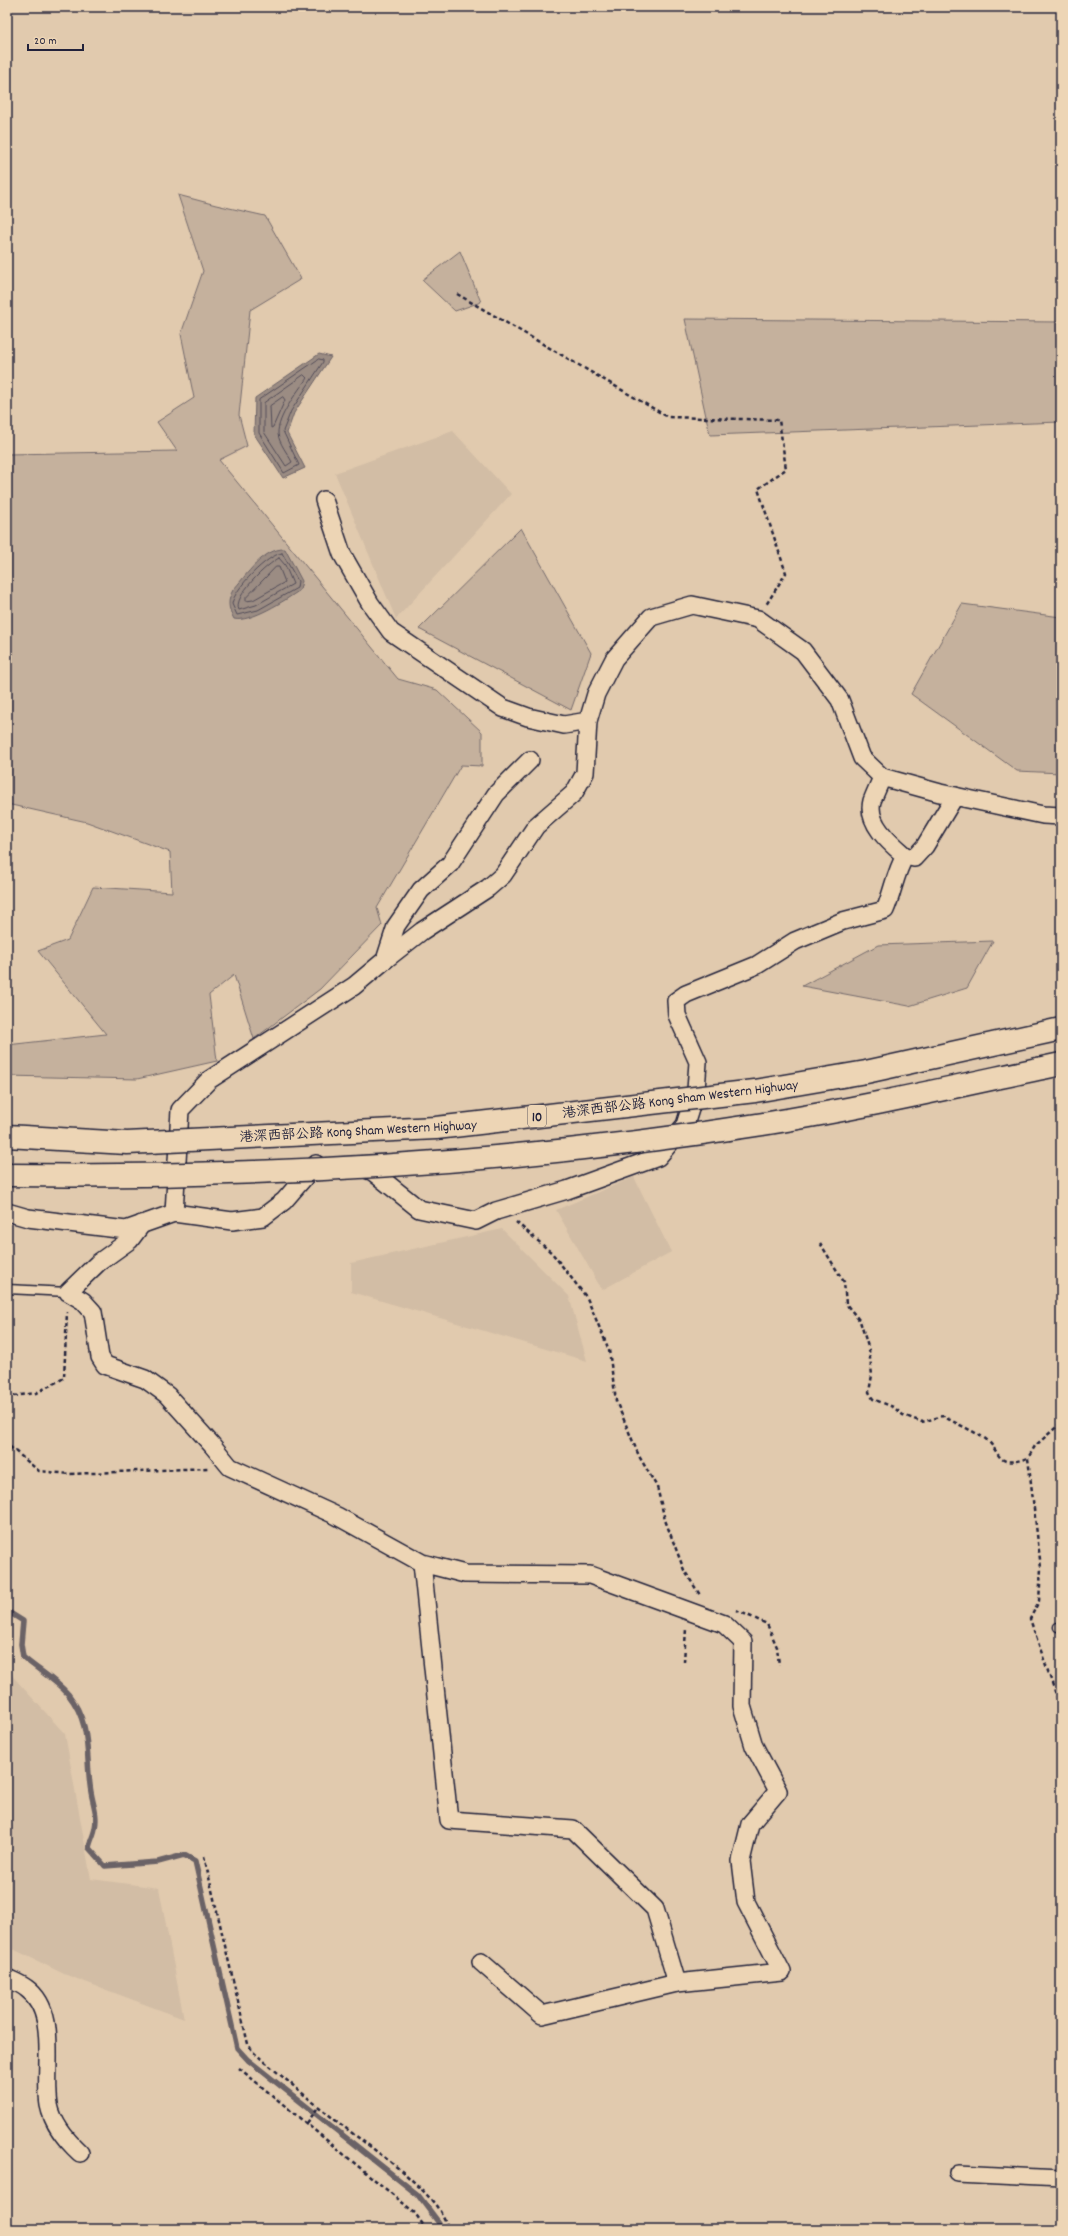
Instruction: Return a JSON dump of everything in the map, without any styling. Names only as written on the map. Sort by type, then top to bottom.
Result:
[{"type":"highway","name":"港深西部公路 Kong Sham Western Highway","points":[[7,1136],[127,1143],[436,1128],[755,1091],[866,1072],[1061,1029]]},
{"type":"highway","points":[[7,1176],[117,1177],[267,1173],[419,1165],[591,1148],[771,1122],[904,1098],[1061,1064]]},
{"type":"street","points":[[324,500],[342,554],[370,603],[391,632],[503,708],[528,717],[564,725],[588,721]]},
{"type":"street","points":[[174,1213],[180,1110],[209,1080],[354,986],[422,931],[488,888],[503,875],[536,826],[574,793],[585,773],[588,721],[596,694],[614,658],[651,617],[692,605],[758,619],[803,651],[840,700],[862,758],[882,777],[955,796],[1044,815],[1061,816]]},
{"type":"street","points":[[386,960],[396,926],[421,890],[450,864],[496,794],[530,760]]},
{"type":"street","points":[[882,777],[872,802],[874,820],[885,839],[905,856],[914,858],[925,846],[955,796]]},
{"type":"street","points":[[7,1212],[28,1218],[126,1230],[174,1213],[232,1221],[263,1216],[284,1201],[317,1163],[334,1158],[373,1172],[419,1209],[476,1221],[504,1209],[567,1190],[658,1157],[685,1125],[696,1090],[698,1062],[677,1015],[676,1000],[686,994],[757,965],[795,941],[843,921],[885,910],[891,896],[896,872],[905,856]]},
{"type":"street","points":[[142,1224],[130,1240],[98,1263],[68,1292],[83,1301],[93,1312],[100,1357],[106,1365],[145,1379],[167,1396],[212,1444],[230,1467],[337,1516],[422,1563],[465,1574],[590,1575],[724,1624],[743,1642],[742,1706],[754,1746],[778,1791],[750,1824],[741,1861],[746,1902],[782,1972],[677,1982],[542,2015],[481,1962]]},
{"type":"street","points":[[422,1563],[449,1820],[573,1829],[654,1909],[677,1982]]},
{"type":"street","points":[[7,1978],[26,1988],[42,2008],[49,2052],[49,2105],[62,2136],[80,2153]]},
{"type":"street","points":[[958,2174],[1061,2179]]},
{"type":"lane","points":[[7,1290],[68,1292]]},
{"type":"path","points":[[457,294],[668,417],[780,420],[786,469],[758,489],[786,573],[758,619]]},
{"type":"path","points":[[504,1209],[521,1229],[552,1253],[587,1298],[609,1350],[616,1401],[639,1456],[657,1487],[664,1520],[684,1570],[698,1594],[704,1597]]},
{"type":"path","points":[[820,1243],[844,1282],[846,1304],[860,1321],[869,1350],[872,1375],[869,1392],[873,1399],[893,1407],[903,1415],[922,1422],[943,1416],[983,1436],[1002,1460],[1013,1463],[1028,1458]]},
{"type":"path","points":[[7,1397],[36,1393],[64,1378],[68,1292]]},
{"type":"path","points":[[1061,1423],[1034,1446],[1028,1458],[1041,1568],[1039,1601],[1030,1619],[1061,1709]]},
{"type":"path","points":[[7,1440],[9,1446],[39,1471],[70,1474],[230,1467]]},
{"type":"path","points":[[730,1608],[767,1624],[777,1647],[778,1665]]},
{"type":"path","points":[[204,1856],[248,2044],[253,2052],[407,2176],[431,2199],[447,2222],[448,2229]]},
{"type":"path","points":[[239,2068],[416,2213],[426,2229]]},
{"type":"path","points":[[306,2123],[319,2106]]},
{"type":"shaded area","points":[[178,195],[265,216],[301,279],[250,310],[239,415],[247,446],[219,460],[398,679],[437,690],[482,732],[482,766],[461,765],[377,908],[382,925],[320,989],[254,1039],[234,975],[209,995],[217,1061],[137,1079],[7,1076],[7,1045],[106,1034],[38,951],[68,940],[93,887],[172,892],[170,852],[87,822],[7,804],[7,454],[177,451],[157,422],[194,398],[181,334],[203,271]]},
{"type":"shaded area","points":[[460,251],[481,302],[455,311],[422,280]]},
{"type":"shaded area","points":[[685,319],[1061,322],[1061,422],[710,435]]},
{"type":"shaded area","points":[[453,431],[511,494],[396,619],[335,473]]},
{"type":"shaded area","points":[[521,528],[591,653],[571,710],[419,629]]},
{"type":"shaded area","points":[[962,604],[1061,617],[1061,773],[1017,771],[911,694]]},
{"type":"shaded area","points":[[993,941],[967,988],[909,1006],[802,986],[878,945]]},
{"type":"shaded area","points":[[634,1177],[671,1252],[602,1290],[556,1210]]},
{"type":"shaded area","points":[[502,1229],[569,1296],[587,1361],[351,1292],[351,1263]]},
{"type":"shaded area","points":[[7,1670],[65,1734],[91,1879],[159,1888],[184,2019],[64,1974],[7,1946]]},
{"type":"water","points":[[319,354],[331,357],[294,413],[287,433],[305,468],[283,478],[254,434],[255,398]]},
{"type":"water","points":[[285,549],[302,581],[300,590],[268,610],[249,618],[234,619],[230,611],[229,604],[233,590],[262,558],[269,553]]},
{"type":"waterway","points":[[7,1611],[23,1621],[21,1644],[23,1657],[68,1694],[81,1717],[87,1742],[89,1779],[96,1819],[89,1848],[105,1866],[158,1862],[184,1855],[195,1861],[237,2048],[248,2060],[418,2195],[439,2223],[440,2229]]}]
